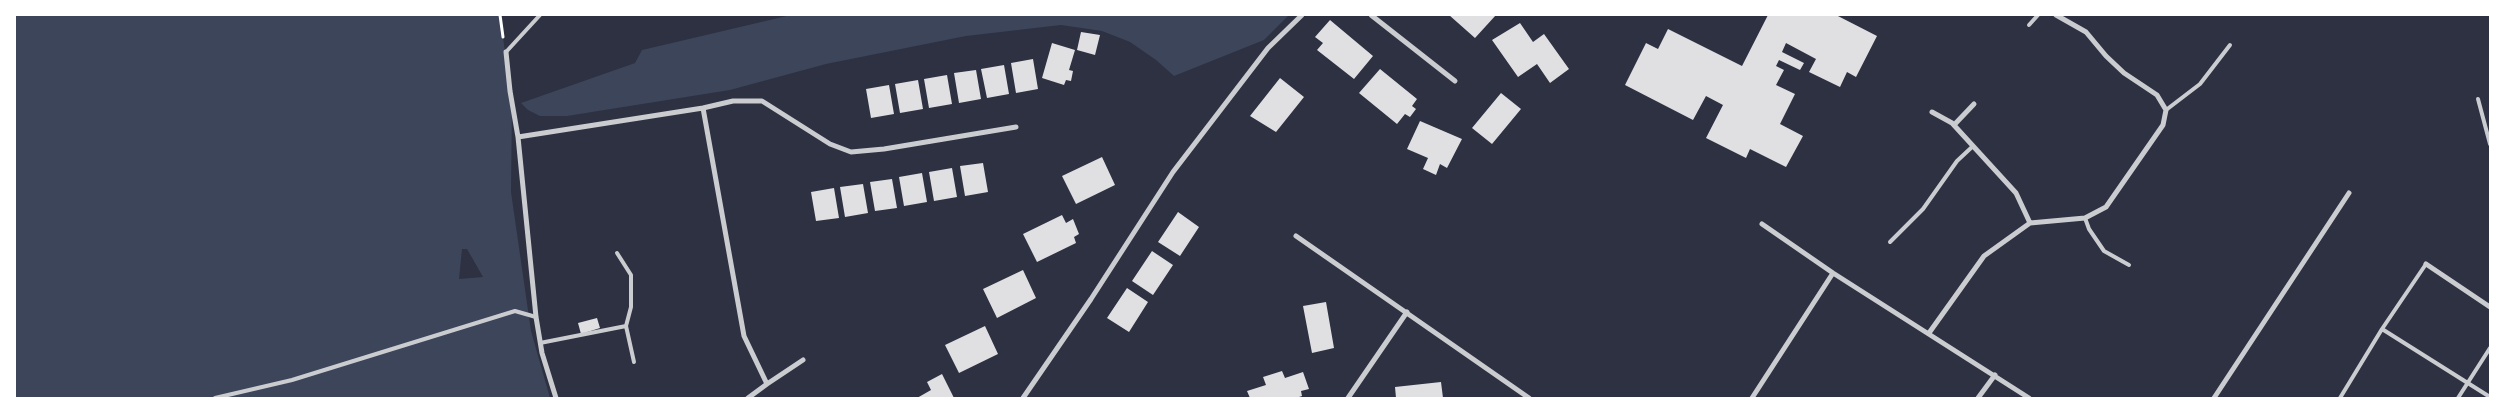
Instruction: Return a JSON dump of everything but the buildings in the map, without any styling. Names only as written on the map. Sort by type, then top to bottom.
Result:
[{"type":"street","points":[[1023,398],[1092,299],[1173,172],[1268,48],[1302,15]]},
{"type":"street","points":[[1371,15],[1456,81]]},
{"type":"street","points":[[1929,333],[1984,256],[2030,223],[2085,218],[2106,207],[2163,125],[2166,110],[2157,95],[2124,73],[2106,56],[2086,32],[2056,15]]},
{"type":"street","points":[[506,52],[518,137],[536,317],[540,343],[556,398]]},
{"type":"street","points":[[518,137],[703,108],[733,101],[762,101],[830,144],[851,152],[884,149],[1016,127]]},
{"type":"street","points":[[1954,125],[1974,104]]},
{"type":"street","points":[[703,108],[744,336],[767,384]]},
{"type":"street","points":[[1932,112],[1954,125],[1972,147],[2016,193],[2030,223]]},
{"type":"street","points":[[2214,398],[2349,193]]},
{"type":"street","points":[[1762,224],[1833,273],[2029,398]]},
{"type":"street","points":[[1296,236],[1529,398]]},
{"type":"street","points":[[2426,264],[2490,307]]},
{"type":"street","points":[[1752,398],[1833,273]]},
{"type":"street","points":[[1348,398],[1407,312]]},
{"type":"street","points":[[748,398],[803,360]]},
{"type":"street","points":[[1978,398],[1995,375]]},
{"type":"lane","points":[[506,52],[540,15]]},
{"type":"lane","points":[[2029,24],[2038,15]]},
{"type":"lane","points":[[2166,110],[2200,84],[2230,45]]},
{"type":"lane","points":[[2478,99],[2490,144]]},
{"type":"lane","points":[[1890,242],[1923,209],[1957,162],[1972,147]]},
{"type":"lane","points":[[2085,218],[2104,251],[2129,265]]},
{"type":"lane","points":[[617,253],[631,275],[630,308],[626,326],[634,362]]},
{"type":"lane","points":[[2340,398],[2382,329],[2426,264]]},
{"type":"lane","points":[[214,398],[292,380],[515,311],[536,317]]},
{"type":"lane","points":[[540,343],[626,326]]},
{"type":"lane","points":[[2382,329],[2490,397]]},
{"type":"lane","points":[[2458,398],[2490,348]]},
{"type":"path","points":[[500,15],[506,52]]},
{"type":"shaded area","points":[[15,15],[500,15],[512,104],[511,192],[531,331],[550,398],[15,398]],"holes":[[[462,249],[467,249],[483,277],[459,279]]]},
{"type":"shaded area","points":[[791,15],[1289,15],[1264,40],[1174,76],[1156,60],[1130,42],[1102,31],[1061,25],[966,36],[826,64],[730,90],[567,116],[540,116],[528,110],[521,103],[635,63],[642,50]]}]
